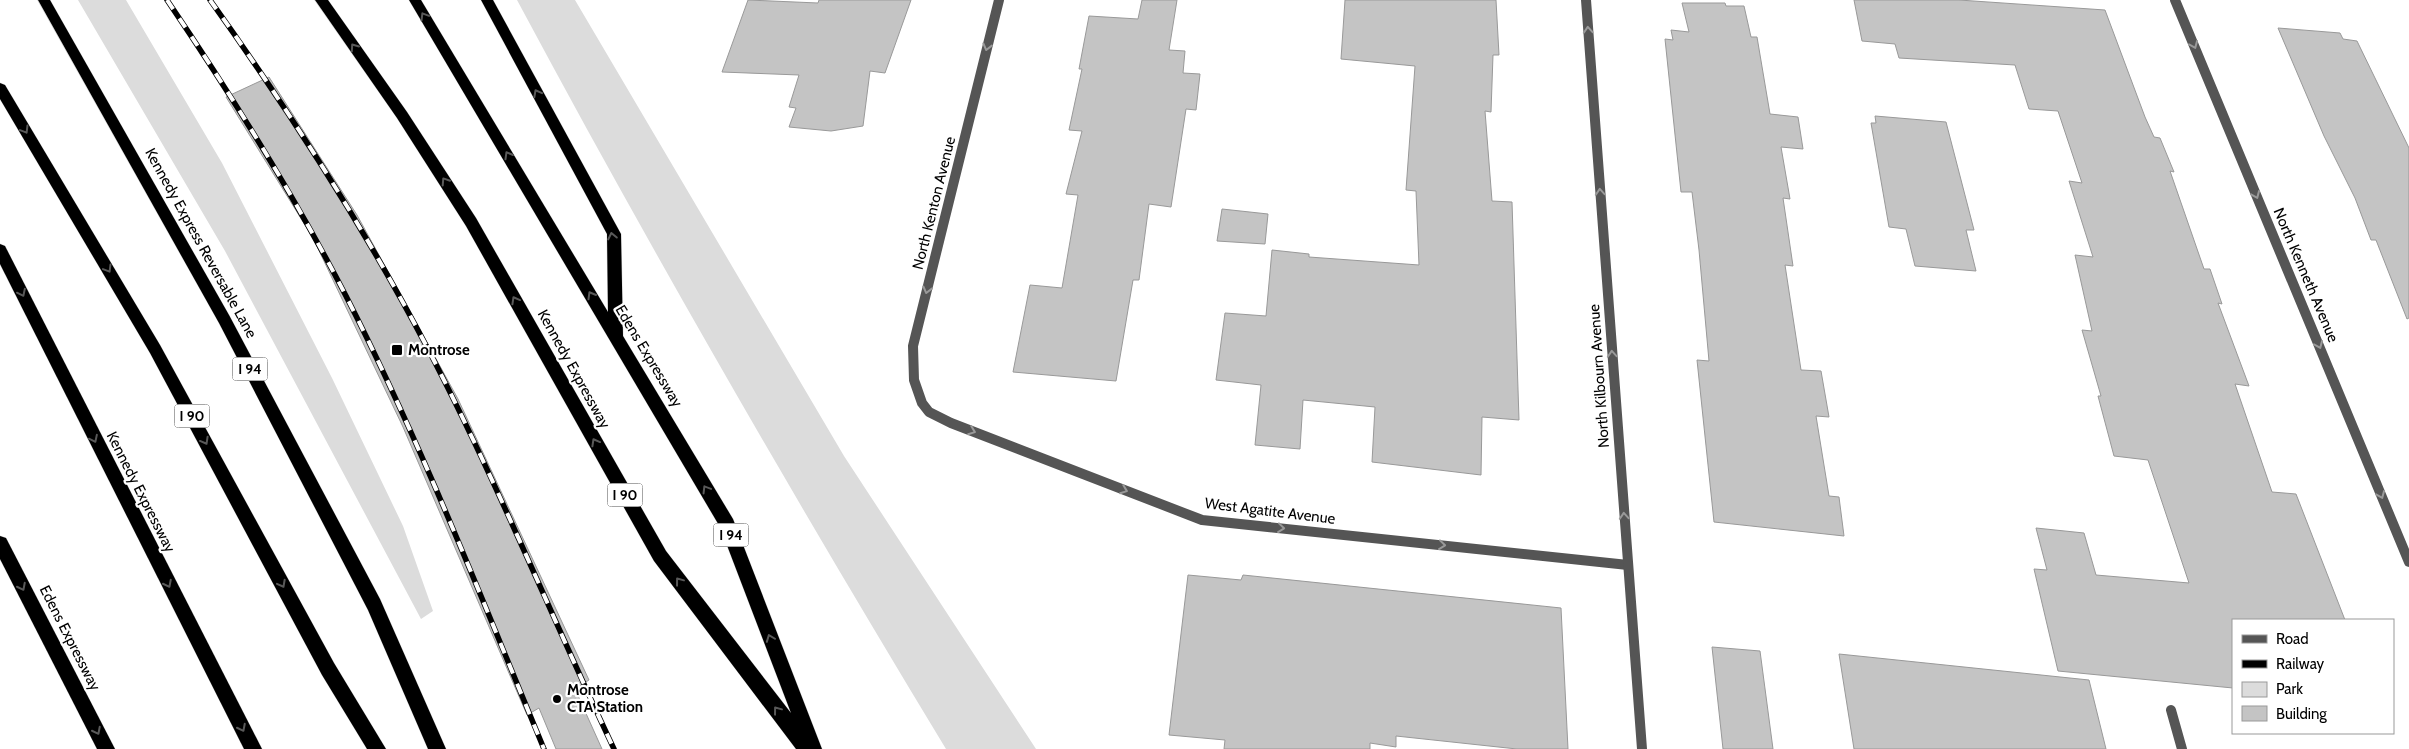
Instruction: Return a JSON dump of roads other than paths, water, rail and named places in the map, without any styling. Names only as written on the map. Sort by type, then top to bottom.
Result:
[{"type":"highway","name":"Kennedy Express Reversable Lane","points":[[44,0],[224,319],[374,605],[437,749]]},
{"type":"highway","name":"Kennedy Expressway","points":[[321,0],[402,115],[471,222],[660,556],[807,749]]},
{"type":"highway","name":"Edens Expressway","points":[[415,0],[727,524],[813,749]]},
{"type":"highway","points":[[487,0],[614,234],[616,337]]},
{"type":"highway","name":"I 90","points":[[0,88],[155,349],[328,669],[376,749]]},
{"type":"highway","name":"Kennedy Expressway","points":[[0,250],[253,749]]},
{"type":"highway","name":"Edens Expressway","points":[[0,543],[106,749]]},
{"type":"street","name":"North Kenton Avenue","points":[[928,411],[917,394],[913,371],[913,346],[999,0]]},
{"type":"street","name":"North Kilbourn Avenue","points":[[1586,0],[1642,749]]},
{"type":"street","name":"North Kenneth Avenue","points":[[2175,0],[2409,562]]},
{"type":"street","name":"West Agatite Avenue","points":[[928,411],[951,423],[1202,520],[1628,565]]},
{"type":"street","points":[[2170,710],[2182,749]]},
{"type":"railway","points":[[167,0],[261,145],[305,220],[346,296],[400,407],[425,464],[544,749]]},
{"type":"railway","points":[[210,0],[297,127],[352,214],[404,304],[477,448],[614,749]]},
{"type":"place","name":"Montrose","points":[[397,350]]},
{"type":"place","name":"Montrose CTA Station","points":[[557,699]]}]
